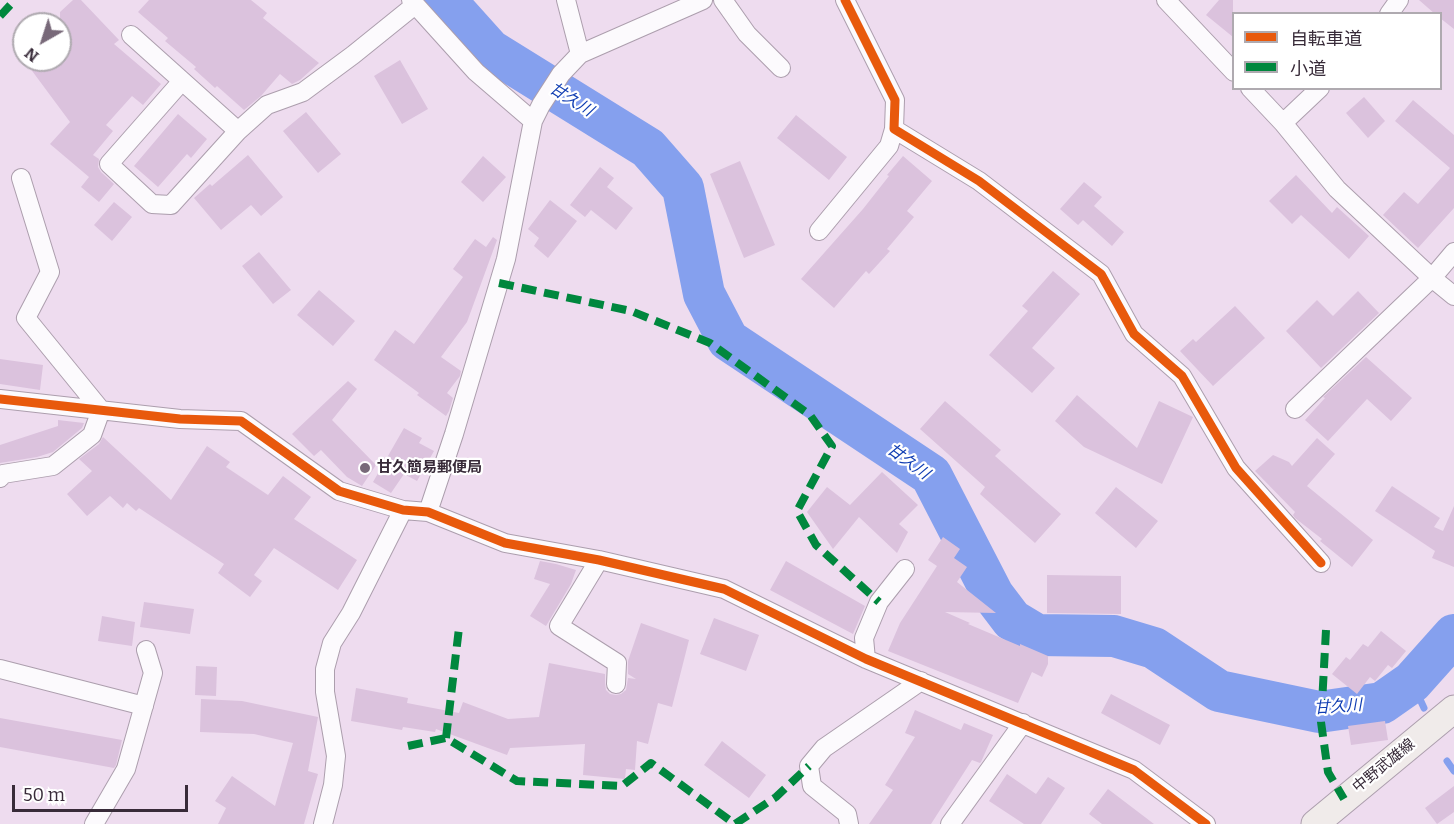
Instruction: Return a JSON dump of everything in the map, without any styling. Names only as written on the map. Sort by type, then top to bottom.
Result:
[{"type":"main road","name":"中野武雄線","points":[[1316,824],[1454,709]]},
{"type":"street","points":[[566,0],[580,54]]},
{"type":"street","points":[[428,512],[454,434],[506,259],[537,113],[561,74],[580,54],[703,0]]},
{"type":"street","points":[[723,0],[747,34],[781,68]]},
{"type":"street","points":[[819,231],[889,146],[894,129],[895,100],[845,0]]},
{"type":"street","points":[[1166,0],[1232,71]]},
{"type":"street","points":[[182,81],[109,164],[152,204],[171,205],[238,131],[267,105],[303,92],[353,55],[413,2],[476,72],[537,113]]},
{"type":"street","points":[[131,35],[238,131]]},
{"type":"street","points":[[1252,90],[1283,123],[1337,189],[1454,296]]},
{"type":"street","points":[[1283,123],[1318,90]]},
{"type":"street","points":[[894,129],[979,181],[1101,274],[1134,334],[1182,376],[1236,468],[1321,562]]},
{"type":"street","points":[[21,178],[50,272],[26,318],[101,410]]},
{"type":"street","points":[[1295,409],[1432,278],[1454,252]]},
{"type":"street","points":[[0,399],[180,419],[241,421],[339,491],[403,510],[428,512],[505,543],[599,560],[724,589],[866,659],[1134,770],[1206,824]]},
{"type":"street","points":[[0,478],[3,474],[53,466],[92,435],[101,410]]},
{"type":"street","points":[[322,824],[333,785],[336,756],[325,692],[325,669],[332,643],[351,613],[403,510]]},
{"type":"street","points":[[599,560],[559,626],[617,663],[616,684]]},
{"type":"street","points":[[866,659],[864,638],[871,620],[879,602],[905,569]]},
{"type":"street","points":[[94,824],[126,768],[153,673],[146,650]]},
{"type":"street","points":[[0,669],[144,706]]},
{"type":"street","points":[[849,824],[847,814],[812,786],[809,766],[824,748],[921,681]]},
{"type":"street","points":[[950,824],[1023,723]]},
{"type":"building","points":[[73,0],[81,0],[119,40],[114,44],[161,84],[143,105],[132,96],[106,125],[113,131],[93,155],[99,159],[98,167],[101,172],[114,184],[99,202],[81,187],[89,177],[50,144],[70,122],[33,72],[72,72],[72,12],[60,12]]},
{"type":"building","points":[[149,0],[251,0],[267,13],[263,18],[319,63],[292,84],[280,74],[261,96],[244,110],[194,69],[196,67],[165,41],[168,38],[138,12]]},
{"type":"building","points":[[1219,0],[1233,0],[1232,36],[1206,15]]},
{"type":"building","points":[[1419,0],[1454,0],[1454,29],[1442,20],[1442,12],[1433,12]]},
{"type":"building","points":[[400,60],[428,109],[402,124],[374,76]]},
{"type":"building","points":[[1364,97],[1385,121],[1368,138],[1346,113]]},
{"type":"building","points":[[1413,100],[1454,135],[1454,208],[1418,248],[1383,215],[1404,192],[1418,204],[1450,168],[1395,121]]},
{"type":"building","points":[[306,112],[341,154],[318,173],[283,131]]},
{"type":"building","points":[[178,114],[207,139],[191,158],[187,154],[158,187],[134,166]]},
{"type":"building","points":[[796,115],[847,157],[829,180],[777,138]]},
{"type":"building","points":[[248,155],[283,197],[261,216],[251,205],[221,230],[194,198],[210,184],[212,186]]},
{"type":"building","points":[[483,156],[506,177],[483,202],[461,182]]},
{"type":"building","points":[[903,156],[932,181],[907,211],[914,217],[887,249],[890,251],[869,274],[866,271],[834,308],[801,279],[863,209]]},
{"type":"building","points":[[740,161],[775,245],[744,258],[710,174]]},
{"type":"building","points":[[600,167],[614,178],[607,187],[633,208],[616,230],[591,210],[585,217],[570,205]]},
{"type":"building","points":[[1296,175],[1332,213],[1337,207],[1369,236],[1349,259],[1301,215],[1292,224],[1269,201]]},
{"type":"building","points":[[1084,182],[1102,197],[1094,206],[1124,232],[1112,246],[1083,220],[1078,225],[1060,209]]},
{"type":"building","points":[[550,200],[577,221],[548,258],[534,246],[539,238],[528,229]]},
{"type":"building","points":[[114,202],[132,217],[112,241],[94,225]]},
{"type":"building","points":[[493,237],[497,240],[467,322],[441,357],[461,371],[460,376],[447,393],[453,398],[446,416],[374,360],[395,330],[414,344],[463,277],[453,269],[475,239],[486,247]]},
{"type":"building","points":[[259,252],[291,290],[273,304],[242,266]]},
{"type":"building","points":[[1053,271],[1080,294],[1032,348],[1055,368],[1032,393],[989,355],[1028,311],[1022,306]]},
{"type":"building","points":[[319,290],[355,321],[333,346],[297,315]]},
{"type":"building","points":[[1358,291],[1379,313],[1321,368],[1286,331],[1317,300],[1333,316]]},
{"type":"building","points":[[1235,306],[1265,338],[1213,386],[1180,351],[1193,339],[1196,342]]},
{"type":"building","points":[[1366,357],[1412,398],[1391,421],[1367,399],[1328,441],[1305,420],[1325,398],[1323,397]]},
{"type":"building","points":[[0,359],[43,365],[40,390],[0,384]]},
{"type":"building","points":[[348,381],[357,389],[332,420],[376,465],[362,486],[347,477],[321,450],[314,456],[292,434]]},
{"type":"building","points":[[1077,395],[1137,448],[1159,401],[1193,417],[1162,484],[1084,447],[1055,421]]},
{"type":"building","points":[[945,401],[1001,450],[995,456],[1061,514],[1035,543],[980,494],[985,487],[920,429]]},
{"type":"building","points":[[58,420],[84,423],[82,428],[53,452],[0,463],[0,445],[58,426]]},
{"type":"building","points":[[404,428],[422,438],[419,443],[434,451],[417,481],[404,474],[391,493],[373,482]]},
{"type":"building","points":[[103,437],[171,500],[207,446],[230,462],[226,467],[268,495],[283,476],[311,497],[294,519],[357,560],[338,590],[274,548],[254,575],[262,581],[250,597],[218,573],[224,564],[139,508],[136,511],[127,503],[123,508],[110,496],[87,516],[67,494],[92,471],[79,459],[99,444]]},
{"type":"building","points":[[1317,438],[1335,454],[1307,486],[1373,540],[1352,567],[1295,518],[1293,515],[1295,512],[1255,471],[1273,455],[1289,462],[1292,466]]},
{"type":"building","points":[[882,472],[918,505],[899,524],[908,532],[897,553],[859,517],[833,549],[807,512],[827,487],[850,505]]},
{"type":"building","points":[[1392,486],[1440,518],[1434,527],[1443,531],[1454,506],[1454,567],[1432,558],[1435,551],[1375,511]]},
{"type":"building","points":[[1116,487],[1158,521],[1136,548],[1095,513]]},
{"type":"building","points":[[943,537],[960,549],[954,558],[967,567],[957,582],[996,613],[945,612],[970,623],[968,624],[1048,656],[1048,664],[1042,677],[1032,672],[1018,703],[888,651],[900,623],[937,566],[928,560]]},
{"type":"building","points":[[540,561],[576,570],[571,584],[546,626],[530,616],[550,584],[534,579]]},
{"type":"building","points":[[786,561],[865,606],[853,634],[770,590]]},
{"type":"building","points":[[1047,575],[1121,576],[1121,614],[1047,613]]},
{"type":"building","points":[[144,602],[194,609],[190,634],[140,627]]},
{"type":"building","points":[[102,616],[135,622],[132,646],[98,641]]},
{"type":"building","points":[[714,618],[759,635],[746,671],[700,654]]},
{"type":"building","points":[[641,623],[689,640],[672,707],[658,703],[648,744],[637,741],[635,770],[626,769],[625,779],[583,775],[585,744],[510,748],[507,755],[436,729],[435,732],[403,727],[402,730],[351,721],[356,688],[408,698],[407,703],[459,713],[463,702],[508,719],[539,717],[549,663],[605,674],[606,690],[610,694],[621,694],[626,690],[628,678],[636,679],[628,674],[628,661]]},
{"type":"building","points":[[1381,631],[1406,651],[1392,668],[1388,665],[1375,681],[1370,677],[1357,694],[1332,674],[1346,657],[1350,660],[1363,644],[1368,647]]},
{"type":"building","points":[[196,666],[217,667],[216,696],[195,695]]},
{"type":"building","points":[[1111,694],[1170,725],[1160,745],[1101,713]]},
{"type":"building","points":[[201,699],[242,701],[318,717],[308,771],[318,774],[304,824],[218,824],[226,808],[215,801],[232,776],[275,806],[293,743],[254,734],[200,732]]},
{"type":"building","points":[[915,710],[961,730],[964,723],[993,735],[981,762],[972,760],[931,824],[869,824],[893,790],[885,785],[915,737],[905,733]]},
{"type":"building","points":[[0,718],[122,740],[116,765],[114,768],[0,747]]},
{"type":"building","points":[[1385,721],[1388,740],[1351,745],[1348,726]]},
{"type":"building","points":[[722,741],[766,775],[749,798],[704,765]]},
{"type":"building","points":[[1007,774],[1036,794],[1048,777],[1065,788],[1041,824],[1024,824],[989,801]]},
{"type":"building","points":[[1454,786],[1454,812],[1437,824],[1425,808]]},
{"type":"building","points":[[1108,789],[1154,824],[1102,824],[1089,814]]},
{"type":"waterway","name":"甘久川","points":[[445,0],[490,50],[648,148],[683,188],[704,294],[728,340],[931,475],[993,595],[1012,620],[1037,635],[1114,636],[1154,648],[1219,691],[1319,712],[1382,703],[1412,682],[1454,635]]},
{"type":"waterway","points":[[1412,682],[1424,708]]},
{"type":"waterway","points":[[1447,761],[1454,771]]},
{"type":"marked path","points":[[0,16],[15,0]]},
{"type":"marked path","points":[[499,283],[631,311],[710,343],[810,415],[832,446],[797,511],[816,545],[879,602]]},
{"type":"marked path","points":[[446,738],[459,628]]},
{"type":"marked path","points":[[1326,630],[1321,722],[1328,772],[1344,799]]},
{"type":"marked path","points":[[408,746],[446,738],[517,781],[622,786],[651,763],[735,824],[776,797],[809,766]]},
{"type":"cycle path","points":[[845,0],[895,100],[894,129],[979,181],[1101,274],[1134,334],[1182,376],[1236,468],[1321,563]]},
{"type":"cycle path","points":[[0,399],[180,419],[241,421],[339,491],[403,510],[428,512],[505,543],[599,560],[724,589],[866,659],[1134,770],[1206,824]]},
{"type":"place","name":"甘久簡易郵便局","points":[[365,468]]}]
